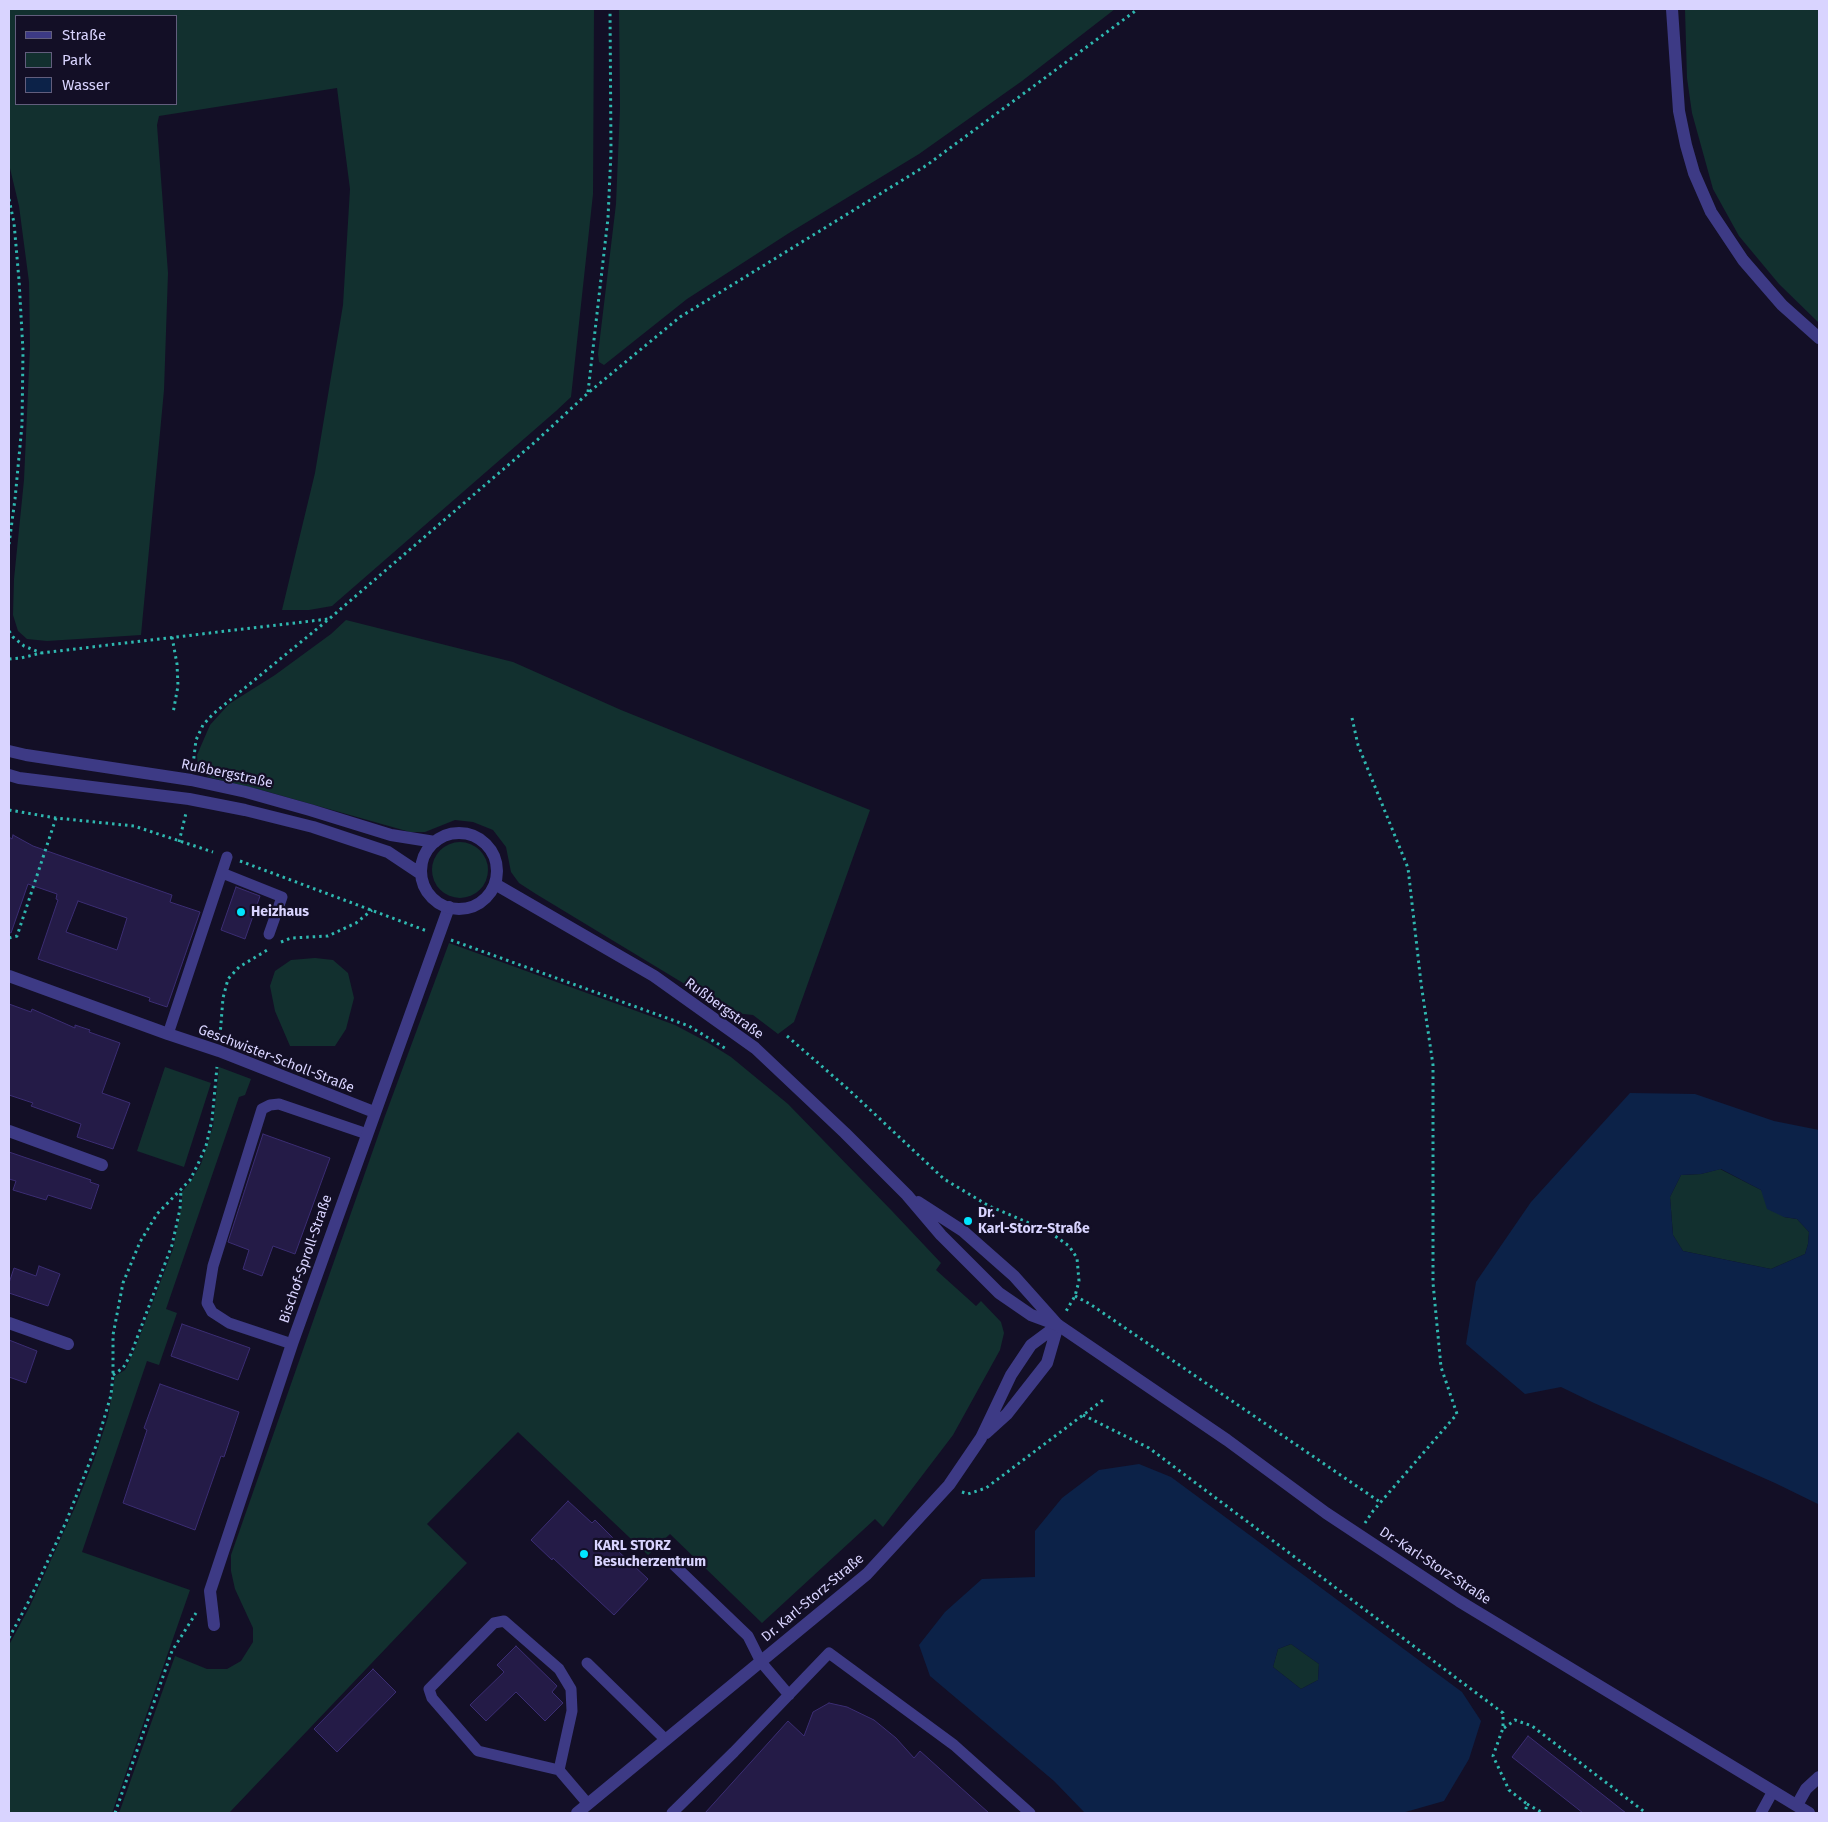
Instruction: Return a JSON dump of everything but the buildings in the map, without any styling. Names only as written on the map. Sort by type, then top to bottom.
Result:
[{"type":"street","points":[[1672,9],[1681,119],[1694,173],[1711,212],[1743,260],[1782,305],[1819,338]]},
{"type":"street","name":"Rußbergstraße","points":[[9,751],[191,780],[301,807],[391,835],[435,842]]},
{"type":"street","points":[[9,775],[189,799],[245,810],[313,827],[388,852],[421,874]]},
{"type":"street","points":[[466,833],[485,843],[492,852],[496,862],[495,884],[491,892],[477,905],[468,908],[449,908],[438,903],[430,895],[424,885],[421,874],[422,862],[427,851],[435,842],[444,836],[466,833]]},
{"type":"street","name":"Rußbergstraße","points":[[495,884],[654,976],[754,1048],[907,1195],[940,1235],[999,1294],[1032,1315],[1058,1325]]},
{"type":"street","name":"Bischof-Sproll-Straße","points":[[214,1625],[210,1591],[292,1344],[366,1134],[449,908]]},
{"type":"street","name":"Geschwister-Scholl-Straße","points":[[9,976],[219,1051],[374,1112]]},
{"type":"street","points":[[9,1131],[102,1165]]},
{"type":"street","name":"Rußbergstraße","points":[[907,1195],[963,1231],[1014,1276],[1058,1325]]},
{"type":"street","points":[[9,1323],[68,1344]]},
{"type":"street","name":"Dr. Karl-Storz-Straße","points":[[577,1813],[868,1574],[948,1485],[981,1438],[1011,1375],[1031,1345],[1058,1325]]},
{"type":"street","name":"Dr. Karl-Storz-Straße","points":[[981,1438],[1007,1414],[1047,1363],[1058,1325]]},
{"type":"street","name":"Dr.-Karl-Storz-Straße","points":[[1058,1325],[1227,1440],[1326,1513],[1459,1601],[1809,1813]]},
{"type":"street","points":[[1797,1805],[1806,1789],[1819,1777]]},
{"type":"lane","points":[[168,1034],[228,857]]},
{"type":"lane","points":[[222,873],[282,897],[269,934]]},
{"type":"lane","points":[[292,1344],[229,1323],[212,1312],[207,1303],[213,1266],[262,1110],[270,1105],[279,1104],[366,1134]]},
{"type":"lane","points":[[674,1566],[748,1636],[761,1662],[789,1695]]},
{"type":"lane","points":[[559,1770],[572,1711],[571,1689],[559,1669],[504,1621],[494,1623],[429,1689],[432,1698],[478,1750],[559,1770],[588,1804]]},
{"type":"lane","points":[[672,1813],[828,1653],[954,1745],[1030,1813]]},
{"type":"lane","points":[[587,1663],[666,1740]]},
{"type":"lane","points":[[1761,1813],[1773,1791]]},
{"type":"path","points":[[588,393],[608,218],[612,152],[610,9]]},
{"type":"path","points":[[191,780],[196,740],[202,725],[213,714],[329,619],[588,393],[680,317],[927,165],[1138,9]]},
{"type":"path","points":[[9,199],[14,223],[23,351],[22,424],[9,544]]},
{"type":"path","points":[[9,659],[41,653],[329,619]]},
{"type":"path","points":[[9,631],[24,646],[41,653]]},
{"type":"path","points":[[172,637],[177,664],[178,686],[173,713]]},
{"type":"path","points":[[1352,718],[1358,745],[1408,868],[1421,983],[1433,1065],[1433,1284],[1441,1367],[1457,1414],[1373,1510],[1358,1534]]},
{"type":"path","points":[[180,842],[189,799]]},
{"type":"path","points":[[9,810],[56,818],[134,826],[228,857],[439,936],[689,1026],[735,1054]]},
{"type":"path","points":[[9,938],[17,936],[56,818]]},
{"type":"path","points":[[9,1638],[30,1599],[66,1522],[96,1446],[111,1395],[113,1335],[123,1283],[131,1260],[157,1214],[190,1180],[206,1146],[215,1096],[223,998],[228,979],[239,967],[258,954],[291,938],[328,936],[341,932],[372,910]]},
{"type":"path","points":[[787,1036],[848,1089],[944,1179],[989,1206],[1048,1231],[1069,1246],[1077,1258],[1078,1281],[1076,1296],[1069,1306]]},
{"type":"path","points":[[113,1374],[123,1368],[131,1354],[172,1245],[180,1209],[181,1190]]},
{"type":"path","points":[[1076,1296],[1380,1502]]},
{"type":"path","points":[[948,1485],[968,1494],[986,1488],[1103,1400]]},
{"type":"path","points":[[1083,1415],[1149,1448],[1503,1713],[1503,1728],[1493,1756],[1509,1790],[1527,1804],[1543,1813]]},
{"type":"path","points":[[115,1813],[172,1652],[210,1591]]},
{"type":"path","points":[[1503,1728],[1515,1720],[1532,1726],[1646,1813]]},
{"type":"path","points":[[1525,1813],[1527,1804]]},
{"type":"green space","points":[[9,9],[594,9],[593,194],[571,397],[332,606],[309,610],[282,610],[315,473],[343,305],[350,189],[337,88],[159,116],[157,125],[168,273],[164,390],[141,635],[47,641],[27,639],[18,631],[13,615],[14,579],[24,480],[30,346],[29,282],[19,206],[9,164]]},
{"type":"green space","points":[[619,9],[1115,9],[1022,81],[919,154],[789,233],[687,299],[604,365],[599,362],[598,354],[616,204],[620,108]]},
{"type":"green space","points":[[1685,9],[1819,9],[1819,323],[1779,284],[1739,236],[1713,189],[1692,113],[1687,78]]},
{"type":"green space","points":[[346,620],[513,662],[621,710],[870,810],[794,1022],[778,1034],[753,1015],[726,1012],[683,983],[536,894],[519,883],[511,872],[506,847],[493,830],[473,822],[455,820],[425,832],[410,832],[208,777],[198,767],[197,755],[210,725],[229,704],[275,675],[331,634]]},
{"type":"green space","points":[[455,842],[465,842],[480,850],[486,859],[488,870],[486,881],[480,890],[465,898],[455,898],[444,893],[437,886],[432,875],[432,865],[437,854],[444,847]]},
{"type":"green space","points":[[449,943],[675,1025],[731,1057],[788,1104],[892,1211],[941,1263],[936,1270],[976,1306],[981,1301],[1001,1322],[1004,1333],[1000,1350],[953,1435],[883,1527],[875,1519],[762,1623],[670,1534],[648,1555],[518,1432],[427,1524],[467,1563],[229,1813],[119,1813],[175,1656],[207,1669],[227,1669],[241,1661],[253,1642],[253,1628],[235,1589],[231,1571],[231,1555],[385,1116]]},
{"type":"green space","points":[[315,958],[333,960],[348,973],[354,998],[346,1029],[335,1046],[290,1046],[275,1011],[270,986],[275,971],[291,960]]},
{"type":"green space","points":[[165,1067],[211,1083],[184,1167],[137,1151]]},
{"type":"green space","points":[[219,1067],[251,1079],[245,1095],[239,1097],[166,1309],[177,1313],[159,1365],[147,1361],[82,1552],[190,1590],[112,1813],[9,1813],[9,1645],[30,1606],[76,1505],[94,1460],[108,1417],[115,1376],[125,1370],[134,1351],[173,1249],[182,1203],[182,1192],[201,1164],[213,1126]]},
{"type":"green space","points":[[1720,1169],[1761,1190],[1784,1217],[1797,1219],[1809,1232],[1805,1254],[1771,1269],[1683,1251],[1673,1235],[1670,1197],[1681,1175],[1701,1174]]},
{"type":"green space","points":[[1291,1644],[1319,1664],[1318,1680],[1301,1689],[1273,1667],[1278,1649]]},
{"type":"water","points":[[1630,1093],[1695,1094],[1774,1121],[1819,1130],[1818,1504],[1561,1387],[1525,1394],[1466,1344],[1476,1282],[1531,1202]],"holes":[[[1721,1169],[1761,1190],[1767,1209],[1784,1217],[1797,1219],[1809,1232],[1805,1254],[1771,1269],[1683,1251],[1673,1235],[1670,1197],[1681,1175],[1701,1174]]]},
{"type":"water","points":[[1139,1464],[1171,1477],[1462,1692],[1481,1721],[1469,1759],[1444,1801],[1402,1813],[1085,1813],[1054,1781],[930,1676],[919,1645],[945,1612],[982,1579],[1035,1577],[1035,1531],[1062,1498],[1099,1470]],"holes":[[[1291,1644],[1319,1664],[1318,1680],[1301,1689],[1273,1667],[1278,1649]]]},
{"type":"place","name":"Heizhaus","points":[[241,912]]},
{"type":"place","name":"Dr. Karl-Storz-Straße","points":[[968,1221]]},
{"type":"place","name":"KARL STORZ Besucherzentrum","points":[[584,1554]]}]
